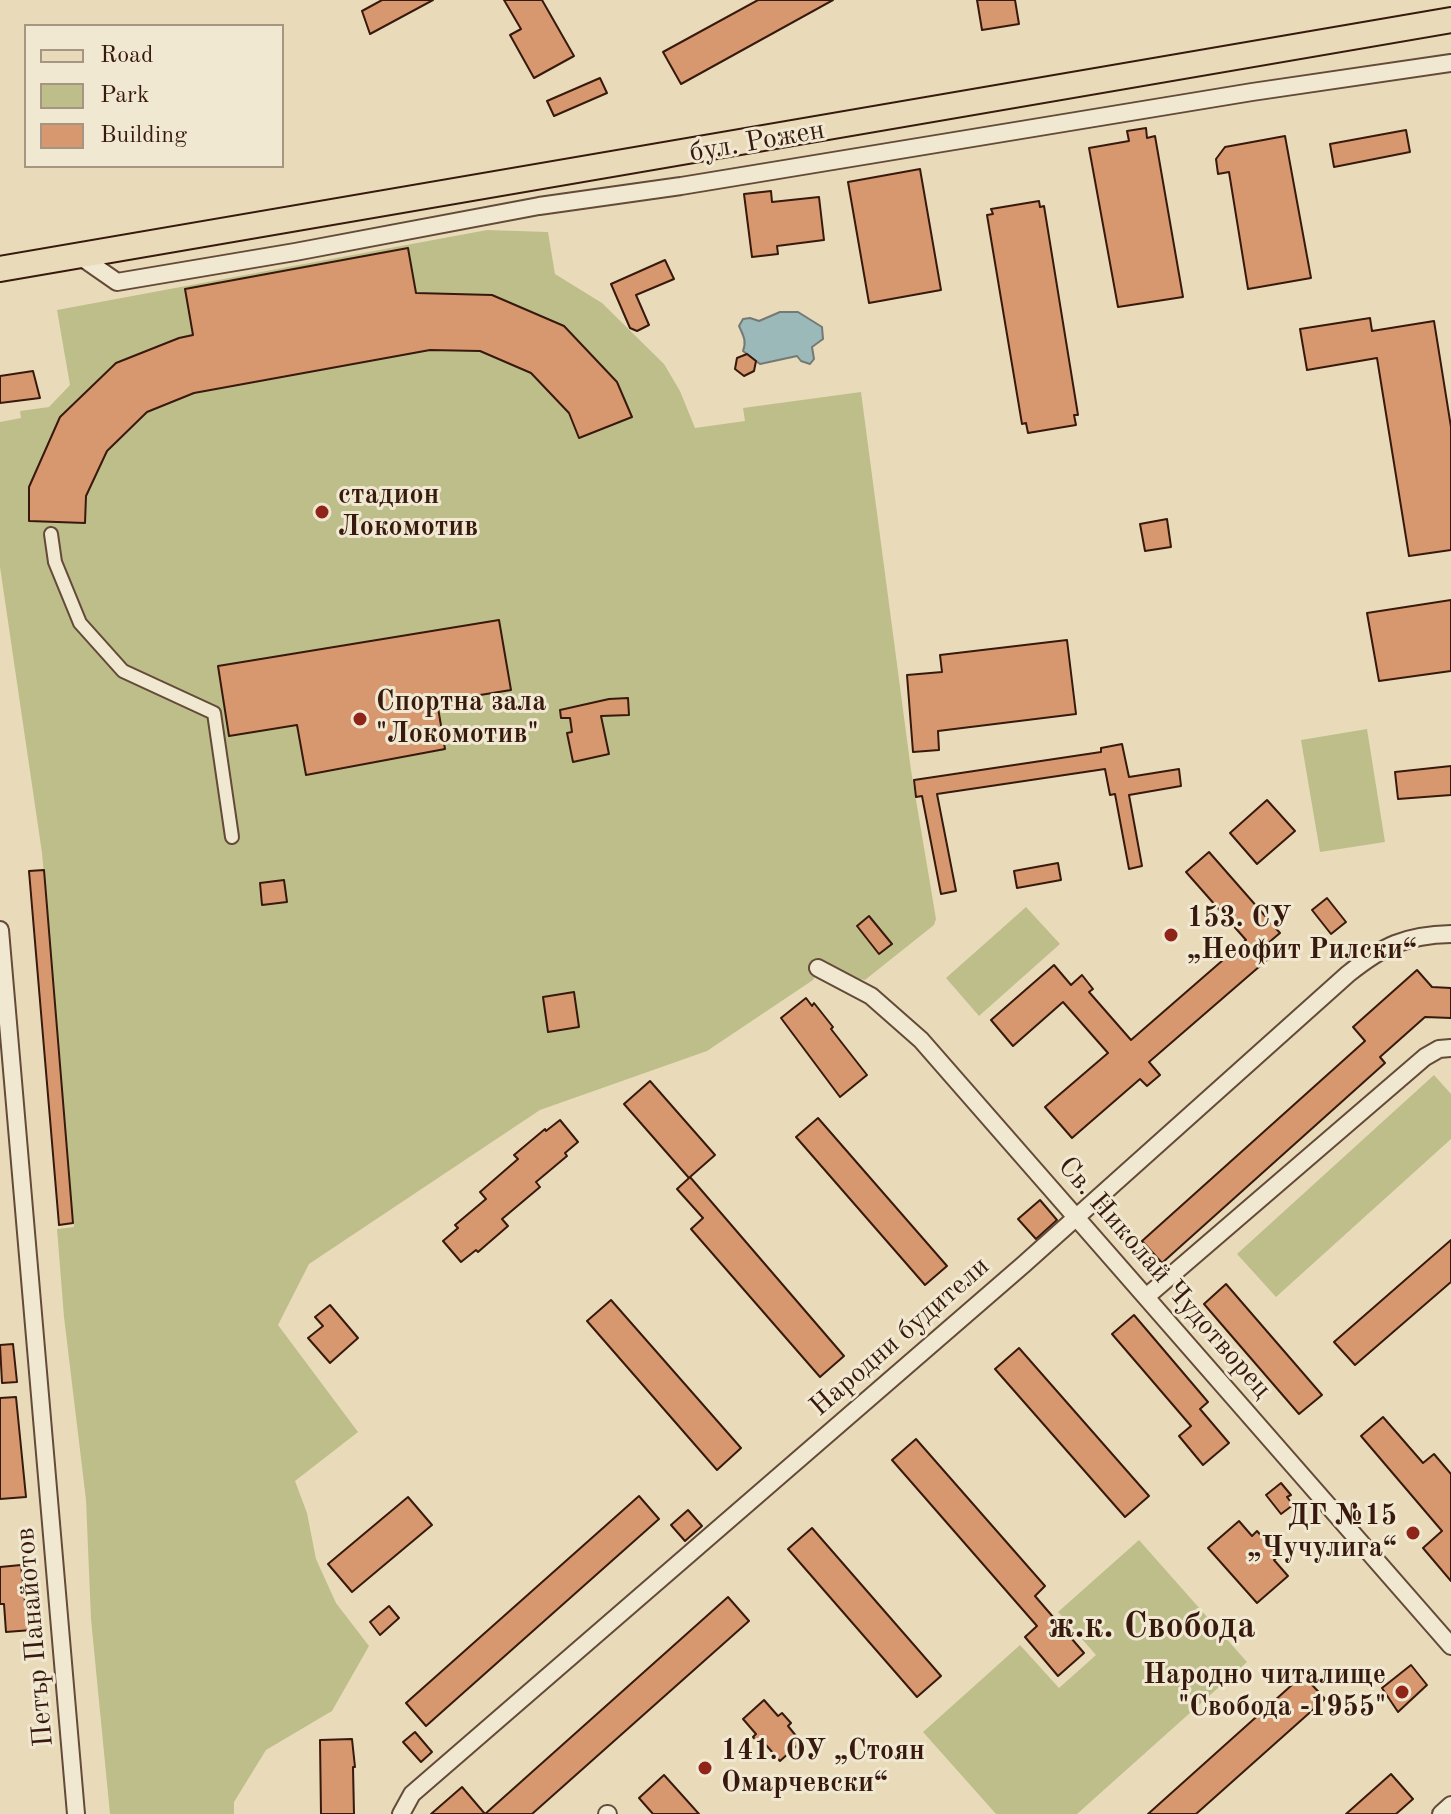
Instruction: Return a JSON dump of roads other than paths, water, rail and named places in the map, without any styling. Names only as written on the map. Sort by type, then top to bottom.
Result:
[{"type":"main road","name":"бул. Рожен","points":[[0,269],[1451,20]]},
{"type":"street","name":"бул. Рожен","points":[[81,257],[117,282],[539,206],[1451,63]]},
{"type":"street","points":[[51,534],[55,562],[80,623],[88,633],[123,671],[214,713],[232,837]]},
{"type":"street","name":"Петър Панайотов","points":[[0,930],[76,1814]]},
{"type":"street","name":"Народни будители","points":[[401,1814],[412,1794],[1076,1218],[1372,955],[1392,943],[1417,936],[1451,934]]},
{"type":"street","name":"Св. Николай Чудотворец","points":[[818,968],[871,996],[921,1040],[1451,1646]]},
{"type":"street","points":[[1146,1297],[1425,1057],[1439,1049],[1451,1048]]},
{"type":"street","points":[[1441,1814],[1451,1805]]},
{"type":"water","points":[[780,312],[798,312],[822,327],[823,339],[812,347],[814,359],[810,364],[797,356],[760,364],[743,351],[745,341],[739,326],[743,319],[759,321]]},
{"type":"place","name":"стадион Локомотив","points":[[322,512]]},
{"type":"place","name":"Спортна зала \"Локомотив\"","points":[[360,719]]},
{"type":"place","name":"153. СУ „Неофит Рилски“","points":[[1171,935]]},
{"type":"place","name":"ДГ №15 „Чучулига“","points":[[1413,1533]]},
{"type":"place","name":"Народно читалище \"Свобода -1955\"","points":[[1402,1692]]},
{"type":"place","name":"141. ОУ „Стоян Омарчевски“","points":[[705,1768]]},
{"type":"district","name":"ж.к. Свобода","points":[[1152,1628]]}]
